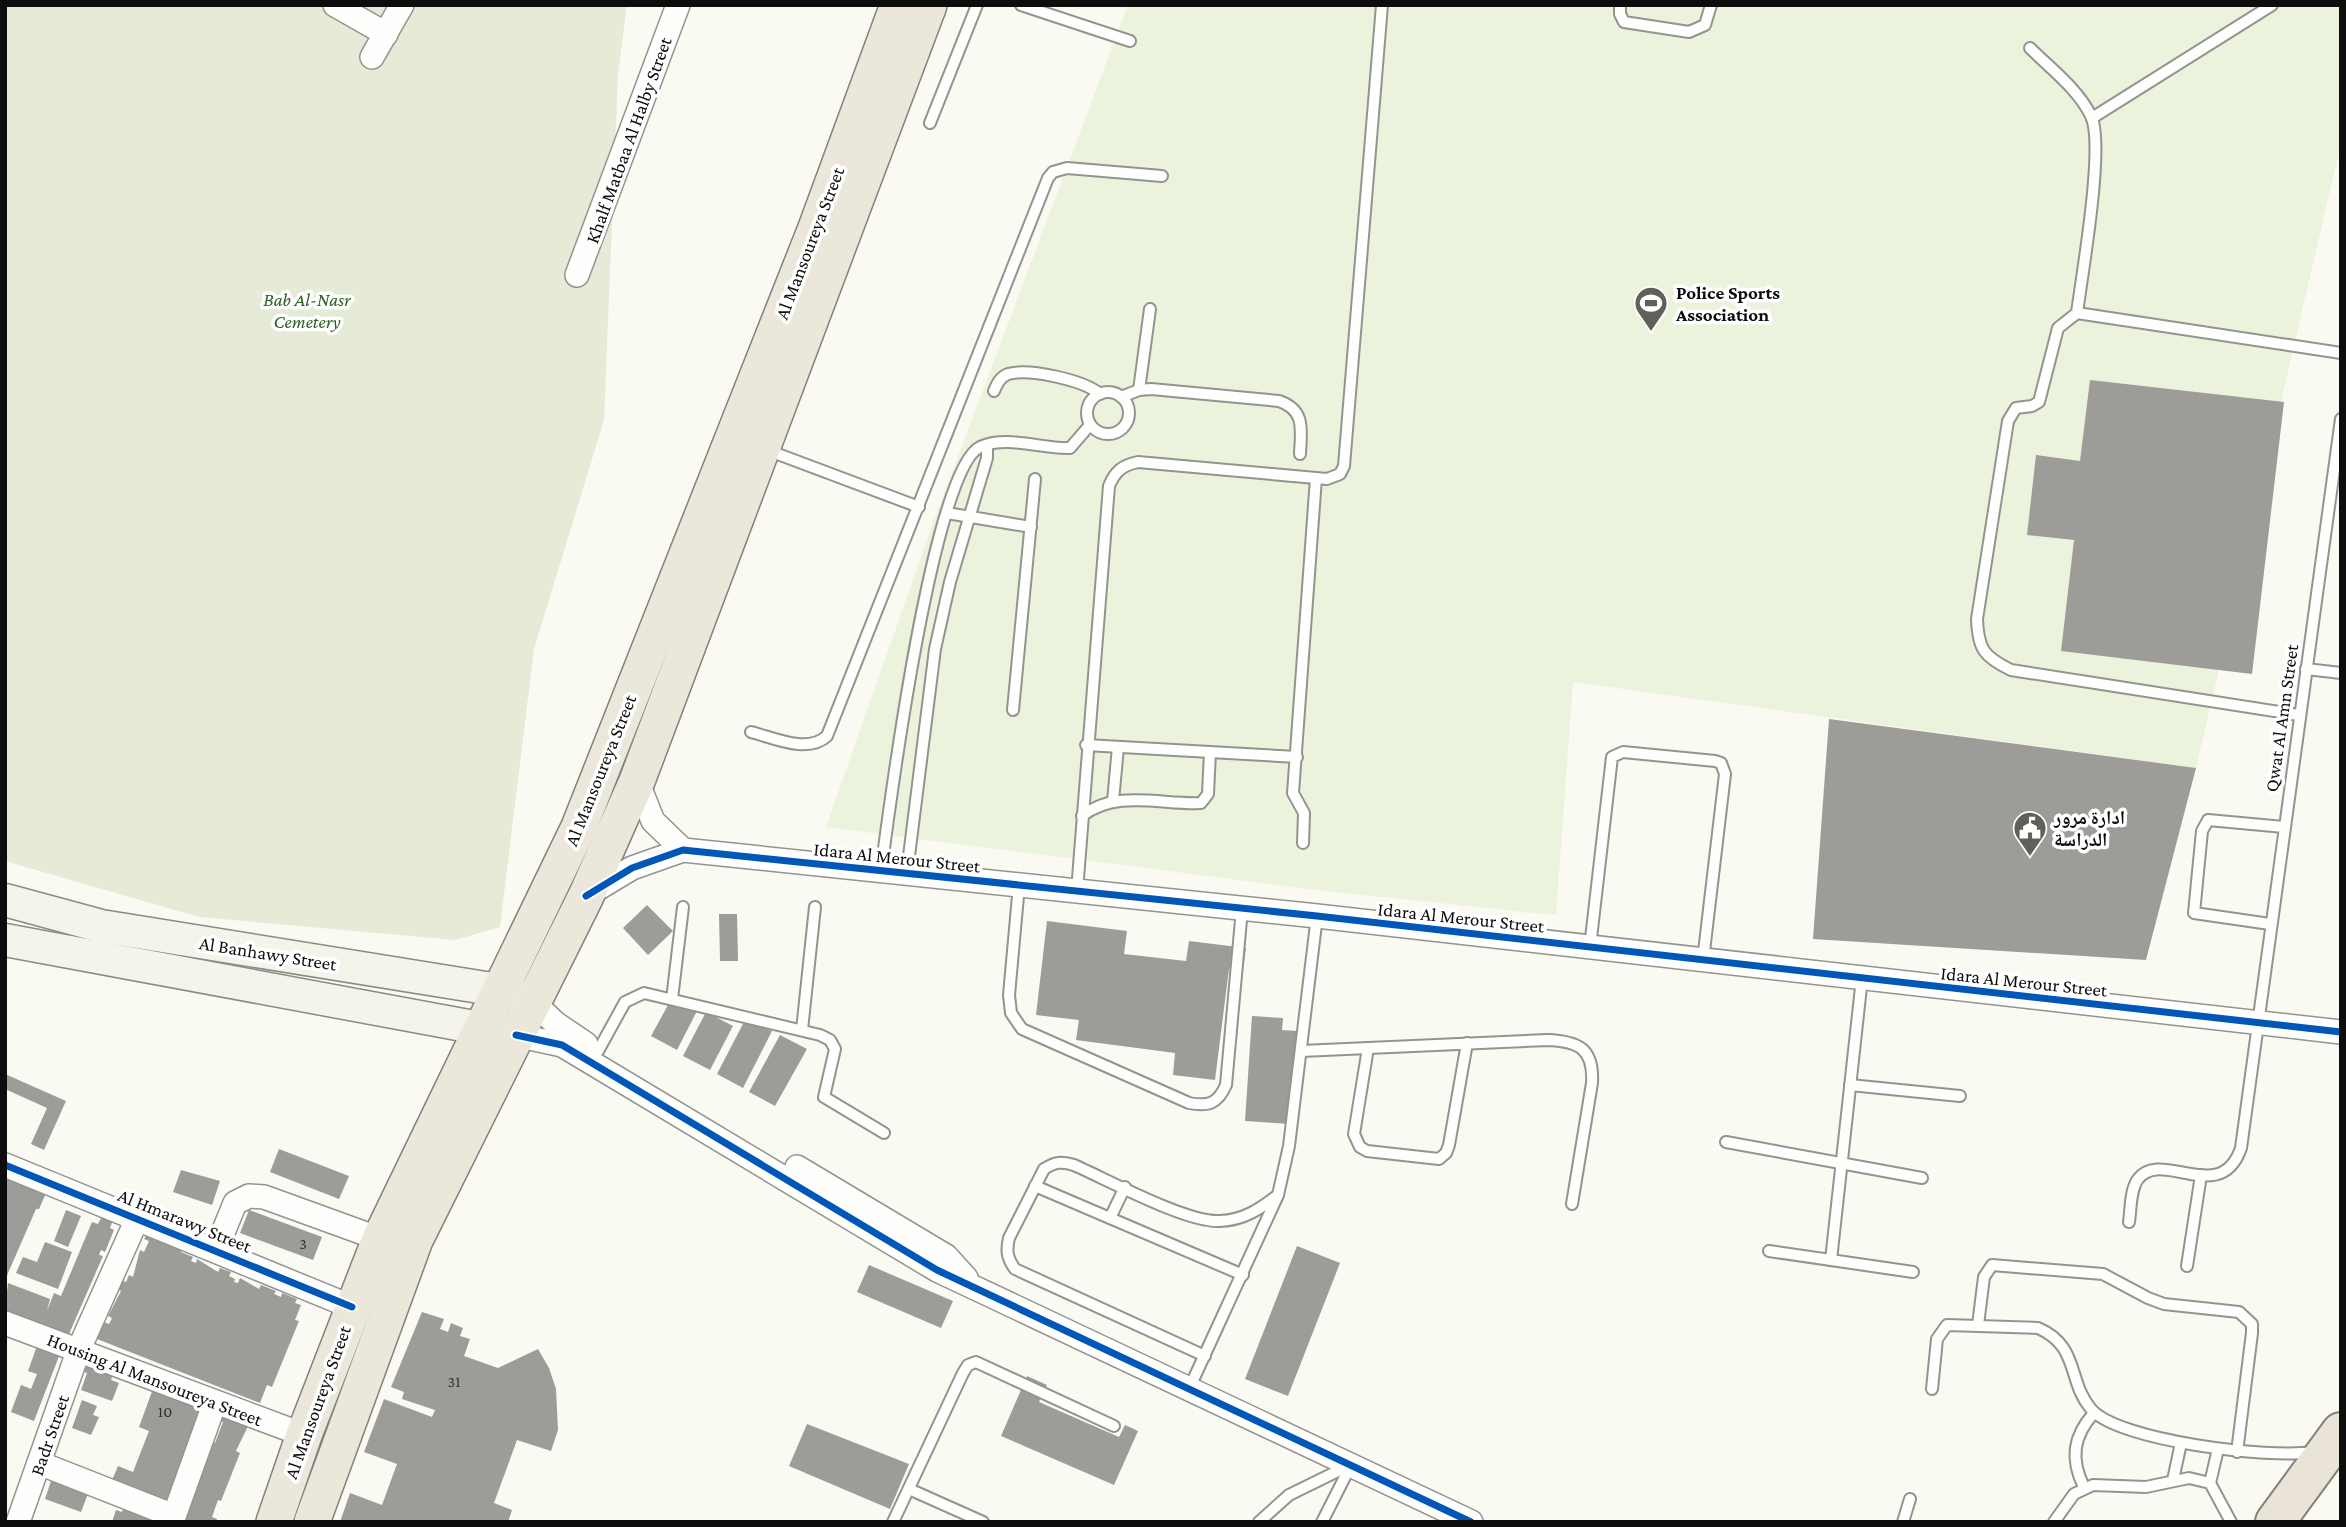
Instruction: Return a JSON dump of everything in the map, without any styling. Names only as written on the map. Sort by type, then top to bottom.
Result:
[{"type":"highway","points":[[2275,1522],[2334,1441]]},
{"type":"main road","name":"Al Mansoureya Street","points":[[312,1522],[415,1240],[586,896],[637,781],[816,228],[898,5]]},
{"type":"main road","name":"Al Mansoureya Street","points":[[274,1522],[304,1435],[380,1239],[579,827],[748,443],[929,5]]},
{"type":"main road","points":[[579,827],[612,840]]},
{"type":"main road","name":"Al Banhawy Street","points":[[5,900],[101,926],[498,990],[532,1001]]},
{"type":"main road","name":"Al Banhawy Street","points":[[5,940],[516,1035]]},
{"type":"street","points":[[335,5],[386,34]]},
{"type":"street","points":[[372,57],[402,5]]},
{"type":"street","name":"Khalf Matbaa Al Halby Street","points":[[577,275],[678,5]]},
{"type":"street","points":[[637,781],[653,821],[683,850]]},
{"type":"street","name":"Idara Al Merour Street","points":[[586,896],[632,868],[683,850],[1317,916],[2341,1032]]},
{"type":"street","points":[[532,1001],[568,1033],[930,1246],[960,1269],[970,1284]]},
{"type":"street","points":[[516,1035],[562,1045],[922,1261],[1471,1522]]},
{"type":"street","name":"Al Hmarawy Street","points":[[5,1165],[138,1217],[352,1307]]},
{"type":"street","points":[[216,1250],[235,1203],[248,1196],[264,1198],[380,1239]]},
{"type":"street","name":"Badr Street","points":[[16,1520],[79,1349],[138,1217]]},
{"type":"street","name":"Housing Al Mansoureya Street","points":[[5,1323],[304,1435]]},
{"type":"street","points":[[39,1463],[173,1519],[215,1402]]},
{"type":"lane","points":[[930,123],[977,5]]},
{"type":"lane","points":[[1021,5],[1130,41]]},
{"type":"lane","points":[[1077,891],[1086,745],[1109,486],[1113,477],[1119,469],[1138,462],[1317,478],[1334,478],[1344,466],[1382,5]]},
{"type":"lane","points":[[1620,5],[1620,14],[1625,22],[1689,32],[1705,25],[1711,5]]},
{"type":"lane","points":[[2092,118],[2268,7]]},
{"type":"lane","points":[[2030,48],[2081,100],[2092,118],[2097,150],[2077,313]]},
{"type":"lane","points":[[751,732],[805,745],[815,745],[827,736],[1048,178],[1053,172],[1067,168],[1162,176]]},
{"type":"lane","points":[[1139,390],[1150,309]]},
{"type":"lane","points":[[2299,715],[2011,670],[1990,660],[1978,641],[1977,619],[2010,413],[2016,408],[2032,406],[2039,402],[2058,327],[2077,313],[2341,353]]},
{"type":"lane","points":[[993,391],[1001,378],[1015,373],[1075,379],[1100,394]]},
{"type":"lane","points":[[1121,397],[1139,390],[1289,405],[1301,419],[1300,454]]},
{"type":"lane","points":[[881,871],[902,712],[923,606],[947,513],[967,461],[979,448],[1004,442],[1070,448],[1090,425],[1088,407],[1100,394],[1111,392],[1121,397],[1129,412],[1122,429],[1105,434],[1090,425]]},
{"type":"lane","name":"Qwat Al Amn Street","points":[[2201,1175],[2215,1175],[2227,1170],[2237,1160],[2241,1148],[2256,1023],[2341,419]]},
{"type":"lane","points":[[748,443],[919,507]]},
{"type":"lane","points":[[907,873],[935,649],[987,458],[987,446]]},
{"type":"lane","points":[[1303,843],[1304,813],[1293,793],[1317,478]]},
{"type":"lane","points":[[1013,710],[1035,479]]},
{"type":"lane","points":[[947,513],[1031,527]]},
{"type":"lane","points":[[2306,669],[2341,673]]},
{"type":"lane","points":[[1086,745],[1297,757]]},
{"type":"lane","points":[[1113,801],[1118,747]]},
{"type":"lane","points":[[1082,816],[1096,806],[1113,801],[1201,803],[1208,794],[1210,752]]},
{"type":"lane","points":[[1590,947],[1612,757],[1623,752],[1715,761],[1721,763],[1725,774],[1703,960]]},
{"type":"lane","points":[[2270,924],[2194,913],[2202,831],[2208,820],[2284,827]]},
{"type":"lane","points":[[1019,886],[1009,995],[1011,1013],[1021,1029],[1177,1098],[1205,1106],[1219,1100],[1226,1085],[1242,909]]},
{"type":"lane","points":[[802,1030],[815,907]]},
{"type":"lane","points":[[672,999],[683,908]]},
{"type":"lane","points":[[1189,1389],[1278,1195],[1289,1146],[1317,916]]},
{"type":"lane","points":[[1831,1260],[1862,978]]},
{"type":"lane","points":[[598,1051],[625,1002],[634,995],[644,993],[802,1030],[830,1040],[835,1049],[823,1092],[827,1101],[884,1133]]},
{"type":"lane","points":[[1301,1051],[1566,1041],[1583,1048],[1593,1064],[1592,1083],[1572,1204]]},
{"type":"lane","points":[[1368,1048],[1354,1134],[1356,1142],[1367,1151],[1439,1159],[1446,1153],[1449,1145],[1467,1043]]},
{"type":"lane","points":[[1850,1085],[1960,1096]]},
{"type":"lane","points":[[1726,1143],[1922,1178]]},
{"type":"lane","points":[[1205,1356],[1015,1269],[1006,1249],[1044,1169],[1053,1163],[1064,1162],[1195,1217],[1217,1221],[1240,1219],[1260,1209],[1278,1195]]},
{"type":"lane","points":[[2129,1222],[2133,1191],[2138,1179],[2149,1171],[2201,1175],[2187,1266]]},
{"type":"lane","points":[[1035,1186],[1243,1275]]},
{"type":"lane","points":[[1110,1219],[1125,1187]]},
{"type":"lane","points":[[1769,1251],[1913,1272]]},
{"type":"lane","points":[[1978,1325],[1984,1277],[1992,1265],[2104,1274],[2164,1304],[2239,1312],[2252,1324],[2252,1333],[2237,1452]]},
{"type":"lane","points":[[1932,1389],[1940,1331],[1947,1325],[2038,1328],[2051,1334],[2062,1344],[2088,1405],[2094,1413],[2112,1423],[2180,1443],[2237,1452],[2291,1455],[2334,1441]]},
{"type":"lane","points":[[893,1522],[968,1365],[976,1362],[1114,1426]]},
{"type":"lane","points":[[2084,1488],[2077,1472],[2076,1440],[2083,1425],[2094,1413]]},
{"type":"lane","points":[[2173,1480],[2180,1443]]},
{"type":"lane","points":[[2218,1449],[2210,1483],[2231,1522]]},
{"type":"lane","points":[[1259,1522],[1289,1495],[1351,1465]]},
{"type":"lane","points":[[1322,1522],[1351,1465]]},
{"type":"lane","points":[[2054,1522],[2074,1494],[2084,1488],[2103,1484],[2146,1487],[2189,1478],[2210,1483]]},
{"type":"lane","points":[[909,1489],[983,1522]]},
{"type":"lane","points":[[1903,1522],[1910,1499]]},
{"type":"green space","name":"Bab Al-Nasr Cemetery","points":[[5,5],[627,5],[618,74],[604,420],[534,649],[500,927],[455,940],[199,917],[5,861]]},
{"type":"green space","name":"Police Sports Association","points":[[1128,5],[2339,5],[2341,143],[2196,768],[1573,682],[1556,915],[1325,891],[826,827],[933,523]]},
{"type":"building","points":[[2090,380],[2284,402],[2252,674],[2061,651],[2074,540],[2027,535],[2036,455],[2080,461]]},
{"type":"building","points":[[1829,719],[2196,768],[2146,960],[1813,939]]},
{"type":"building","points":[[647,905],[673,931],[648,955],[623,928]]},
{"type":"building","points":[[719,914],[737,914],[738,961],[720,961]]},
{"type":"building","points":[[1047,921],[1127,931],[1124,954],[1186,961],[1189,941],[1246,948],[1243,971],[1229,969],[1215,1080],[1173,1075],[1175,1053],[1076,1040],[1079,1020],[1036,1015]]},
{"type":"building","points":[[674,994],[699,1007],[677,1050],[651,1036]]},
{"type":"building","points":[[706,1012],[733,1026],[710,1070],[683,1056]]},
{"type":"building","points":[[1252,1016],[1283,1018],[1282,1030],[1298,1031],[1291,1124],[1245,1121]]},
{"type":"building","points":[[746,1018],[772,1031],[743,1088],[717,1074]]},
{"type":"building","points":[[780,1035],[807,1049],[775,1106],[749,1092]]},
{"type":"building","points":[[5,1074],[66,1101],[44,1150],[31,1144],[47,1108],[5,1089]]},
{"type":"building","points":[[279,1149],[349,1176],[339,1199],[270,1172]]},
{"type":"building","points":[[181,1170],[220,1181],[212,1205],[173,1192]]},
{"type":"building","points":[[5,1173],[47,1191],[39,1209],[36,1209],[5,1280]]},
{"type":"building","points":[[66,1210],[81,1216],[68,1247],[54,1241]]},
{"type":"building","points":[[249,1210],[322,1237],[313,1260],[240,1233]]},
{"type":"building","points":[[102,1216],[113,1220],[110,1228],[114,1230],[105,1252],[101,1250],[99,1255],[103,1256],[69,1334],[5,1310],[8,1283],[50,1299],[47,1311],[54,1293],[61,1296],[92,1222],[98,1224]]},
{"type":"building","points":[[147,1234],[182,1248],[181,1252],[193,1257],[191,1261],[196,1263],[197,1259],[218,1272],[220,1268],[231,1272],[229,1276],[235,1279],[234,1282],[238,1283],[240,1278],[259,1289],[261,1285],[276,1291],[274,1294],[281,1297],[282,1293],[297,1299],[295,1303],[301,1305],[295,1320],[299,1321],[272,1387],[267,1385],[260,1403],[97,1339],[104,1322],[109,1324],[112,1318],[108,1316],[121,1291],[117,1289],[121,1280],[126,1282],[129,1275],[133,1277],[140,1250],[144,1252],[149,1241],[144,1239]]},
{"type":"building","points":[[45,1242],[72,1252],[58,1289],[16,1273],[23,1257],[37,1262]]},
{"type":"building","points":[[1297,1246],[1340,1263],[1288,1396],[1245,1379]]},
{"type":"building","points":[[869,1265],[953,1301],[941,1328],[857,1292]]},
{"type":"building","points":[[422,1312],[444,1319],[440,1329],[448,1332],[451,1323],[463,1328],[460,1336],[470,1339],[464,1356],[498,1368],[538,1349],[549,1368],[556,1389],[558,1430],[551,1451],[517,1440],[494,1503],[512,1510],[508,1522],[340,1522],[350,1493],[382,1505],[397,1464],[364,1452],[384,1399],[432,1417],[435,1410],[402,1399],[404,1392],[391,1387]]},
{"type":"building","points":[[38,1343],[61,1351],[34,1421],[11,1412],[21,1385],[31,1389],[37,1374],[28,1371]]},
{"type":"building","points":[[86,1361],[114,1371],[111,1380],[119,1383],[112,1401],[81,1390],[87,1373],[82,1371]]},
{"type":"building","points":[[1027,1376],[1047,1385],[1039,1402],[1119,1437],[1125,1425],[1138,1431],[1114,1485],[1001,1436]]},
{"type":"building","points":[[154,1386],[207,1406],[168,1508],[110,1485],[118,1466],[133,1472],[149,1431],[139,1427]]},
{"type":"building","points":[[82,1400],[97,1406],[93,1415],[99,1417],[91,1435],[72,1428]]},
{"type":"building","points":[[224,1408],[252,1418],[236,1451],[240,1453],[212,1517],[217,1519],[216,1522],[184,1522],[187,1515],[182,1513],[188,1498],[193,1500],[210,1441],[215,1443],[223,1422],[219,1421]]},
{"type":"building","points":[[807,1424],[909,1464],[890,1509],[789,1466]]},
{"type":"building","points":[[52,1478],[89,1491],[81,1512],[45,1499]]},
{"type":"building","points":[[125,1501],[158,1513],[155,1522],[112,1522],[116,1510],[122,1512]]},
{"type":"cycle path","points":[[586,896],[632,868],[683,850],[1317,916],[2341,1032]]},
{"type":"cycle path","points":[[516,1035],[562,1045],[937,1270],[1471,1522]]},
{"type":"cycle path","points":[[5,1165],[352,1307]]},
{"type":"place","name":"Police Sports Association","points":[[1651,333]]},
{"type":"place","name":"ادارة مرور الدراسة","points":[[2030,858]]}]
